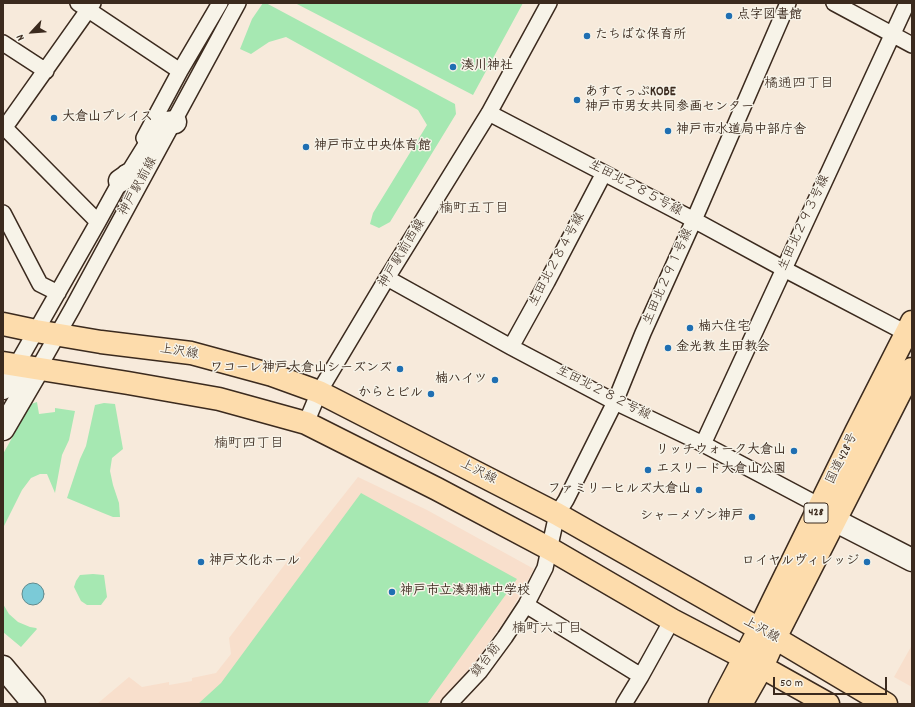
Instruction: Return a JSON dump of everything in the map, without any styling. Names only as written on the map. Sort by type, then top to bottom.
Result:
[{"type":"main road","name":"上沢線","points":[[3,324],[36,332],[191,353],[272,375],[319,392],[557,514],[886,704]]},
{"type":"main road","name":"国道428号","points":[[828,514],[856,432],[910,330]]},
{"type":"main road","points":[[10,365],[128,382],[219,399],[306,423],[437,489],[550,549],[672,620],[754,662],[828,704]]},
{"type":"main road","name":"国道428号","points":[[741,704],[754,662],[828,514],[912,369]]},
{"type":"main road","name":"国道428号","points":[[720,704],[754,662]]},
{"type":"street","name":"神戸駅前線","points":[[10,365],[36,332],[180,71],[220,3]]},
{"type":"street","name":"神戸駅前線","points":[[38,369],[175,122],[238,3]]},
{"type":"street","name":"神戸駅前西線","points":[[306,423],[319,392],[489,113],[549,3]]},
{"type":"street","name":"生田北２９１号線","points":[[550,549],[557,514],[566,500],[615,402],[643,333],[694,220],[788,3]]},
{"type":"street","points":[[834,3],[912,45]]},
{"type":"street","name":"生田北２９３号線","points":[[703,444],[907,3]]},
{"type":"street","points":[[98,222],[4,128],[46,70],[86,5],[180,71]]},
{"type":"street","points":[[3,43],[46,70]]},
{"type":"street","name":"生田北２８５号線","points":[[489,113],[694,220],[784,269],[910,330]]},
{"type":"street","points":[[120,181],[133,172],[159,130],[167,124],[175,122]]},
{"type":"street","name":"生田北２８４号線","points":[[511,347],[548,282],[604,173]]},
{"type":"street","points":[[3,213],[40,284],[58,293]]},
{"type":"street","name":"生田北２８２号線","points":[[388,278],[511,347],[615,402],[703,444],[828,514]]},
{"type":"street","points":[[3,388],[10,365]]},
{"type":"street","points":[[3,429],[38,369]]},
{"type":"street","points":[[828,514],[912,560]]},
{"type":"street","name":"鎮台筋","points":[[449,704],[480,671],[505,638],[526,605],[545,568],[550,549]]},
{"type":"street","points":[[526,605],[641,676]]},
{"type":"street","points":[[624,704],[672,620]]},
{"type":"street","points":[[3,667],[34,704]]},
{"type":"shaded area","name":"神戸市立湊翔楠中学校","points":[[358,477],[427,510],[534,569],[508,616],[472,666],[439,704],[97,704],[129,677],[142,687],[169,682],[169,685],[192,681],[192,678],[216,673],[231,654],[229,638],[292,555],[298,553]]},
{"type":"shaded area","points":[[912,645],[912,687],[894,677]]},
{"type":"green space","points":[[263,3],[266,3],[455,104],[456,114],[390,222],[379,228],[370,224],[373,213],[427,125],[418,110],[286,37],[269,42],[251,54],[240,49],[252,19]]},
{"type":"green space","name":"湊川神社","points":[[295,3],[523,3],[473,95]]},
{"type":"green space","points":[[37,402],[39,414],[55,412],[55,408],[75,411],[69,440],[62,455],[55,493],[47,474],[40,474],[31,478],[22,490],[3,528],[3,454],[31,404]]},
{"type":"green space","points":[[104,403],[115,404],[123,449],[112,458],[110,471],[119,503],[120,517],[113,517],[67,498],[86,446],[95,405]]},
{"type":"green space","name":"神戸市立湊翔楠中学校","points":[[361,493],[517,579],[427,704],[198,704],[221,683]]},
{"type":"green space","points":[[80,575],[104,575],[107,597],[101,605],[87,605],[81,601],[74,587]]},
{"type":"green space","points":[[3,604],[9,614],[18,622],[37,629],[21,647],[3,632]]},
{"type":"water","points":[[33,583],[41,586],[44,594],[41,602],[33,605],[25,602],[22,594],[25,586]]},
{"type":"place","name":"点字図書館","points":[[729,16]]},
{"type":"place","name":"たちばな保育所","points":[[587,36]]},
{"type":"place","name":"湊川神社","points":[[453,67]]},
{"type":"place","name":"あすてっぷKOBE 神戸市男女共同参画センター","points":[[577,100]]},
{"type":"place","name":"大倉山プレイス","points":[[54,118]]},
{"type":"place","name":"神戸市水道局中部庁舎","points":[[668,131]]},
{"type":"place","name":"神戸市立中央体育館","points":[[306,147]]},
{"type":"place","name":"楠六住宅","points":[[690,328]]},
{"type":"place","name":"金光教 生田教会","points":[[668,348]]},
{"type":"place","name":"ワコーレ神戸大倉山シーズンズ","points":[[400,369]]},
{"type":"place","name":"楠ハイツ","points":[[495,380]]},
{"type":"place","name":"からとビル","points":[[431,394]]},
{"type":"place","name":"リッチウォーク大倉山","points":[[794,451]]},
{"type":"place","name":"エスリード大倉山公園","points":[[648,470]]},
{"type":"place","name":"ファミリーヒルズ大倉山","points":[[699,490]]},
{"type":"place","name":"シャーメゾン神戸","points":[[752,517]]},
{"type":"place","name":"神戸文化ホール","points":[[201,562]]},
{"type":"place","name":"ロイヤルヴィレッジ","points":[[867,562]]},
{"type":"place","name":"神戸市立湊翔楠中学校","points":[[392,592]]},
{"type":"district","name":"橘通四丁目","points":[[799,85]]},
{"type":"district","name":"楠町五丁目","points":[[474,210]]},
{"type":"district","name":"楠町四丁目","points":[[249,445]]},
{"type":"district","name":"楠町六丁目","points":[[547,630]]}]
